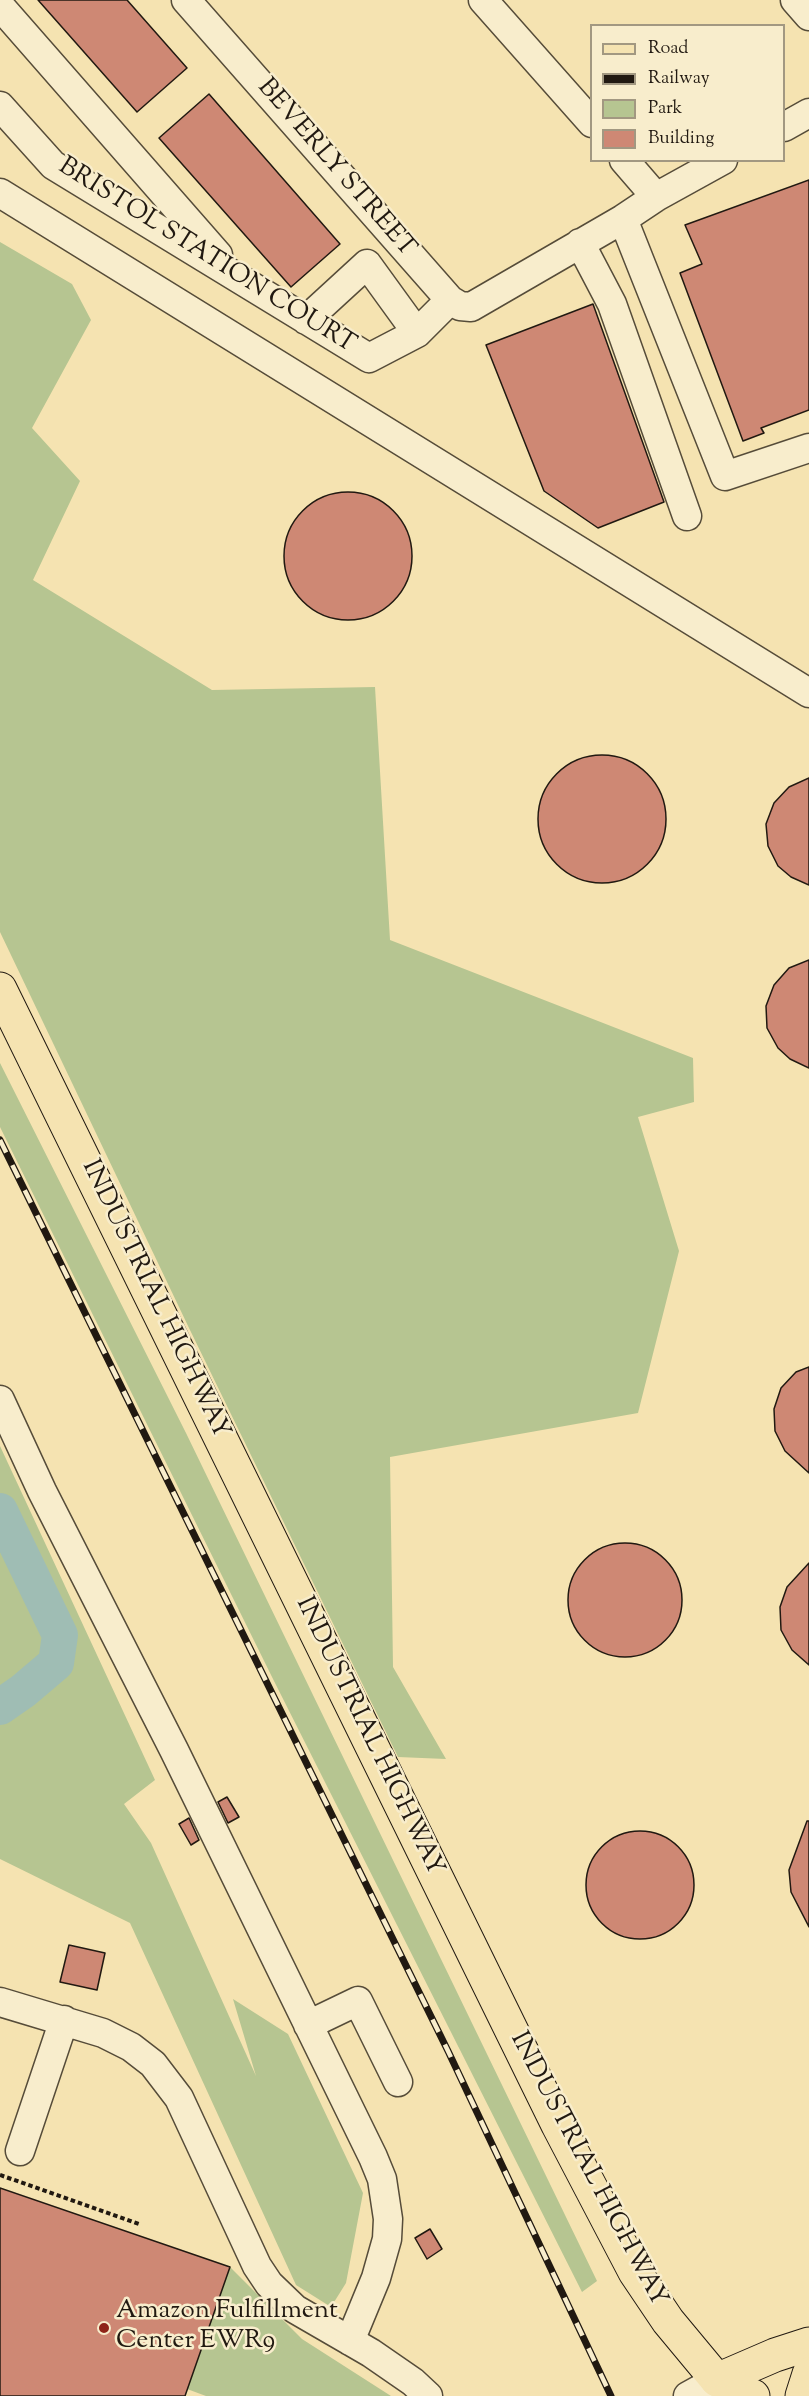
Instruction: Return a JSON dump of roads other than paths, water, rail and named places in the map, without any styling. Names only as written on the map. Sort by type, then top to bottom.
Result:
[{"type":"main road","name":"INDUSTRIAL HIGHWAY","points":[[0,989],[579,2166],[651,2297],[721,2388]]},
{"type":"main road","points":[[721,2388],[765,2360],[809,2344]]},
{"type":"main road","points":[[802,2396],[803,2386],[809,2374]]},
{"type":"main road","points":[[721,2388],[753,2396]]},
{"type":"street","name":"BEVERLY STREET","points":[[186,0],[450,300]]},
{"type":"street","points":[[483,0],[590,122]]},
{"type":"street","points":[[795,0],[809,16]]},
{"type":"street","points":[[0,6],[237,278]]},
{"type":"street","name":"BRISTOL STATION COURT","points":[[0,106],[53,165],[369,358],[420,330],[450,300]]},
{"type":"street","points":[[785,126],[809,113]]},
{"type":"street","points":[[626,162],[656,197]]},
{"type":"street","points":[[450,300],[460,306],[471,307],[719,162]]},
{"type":"street","points":[[0,193],[809,693]]},
{"type":"street","points":[[623,219],[725,476],[809,448]]},
{"type":"street","points":[[580,243],[612,304],[687,516]]},
{"type":"street","points":[[306,320],[368,264],[420,330]]},
{"type":"street","points":[[0,1400],[42,1491],[174,1750],[374,2157],[386,2198],[388,2219],[382,2257],[350,2341]]},
{"type":"street","points":[[308,2025],[358,2001],[398,2082]]},
{"type":"street","points":[[0,2002],[64,2020],[117,2040],[142,2055],[163,2074],[178,2098],[257,2266],[269,2284],[282,2299],[295,2309],[392,2366],[428,2396]]},
{"type":"street","points":[[20,2151],[64,2020]]},
{"type":"street","points":[[688,2396],[721,2388]]},
{"type":"waterway","points":[[0,1511],[60,1635],[56,1663],[0,1707]]},
{"type":"railway","points":[[0,1140],[448,2051],[611,2396]]},
{"type":"place","name":"Amazon Fulfillment Center EWR9","points":[[104,2328]]}]
